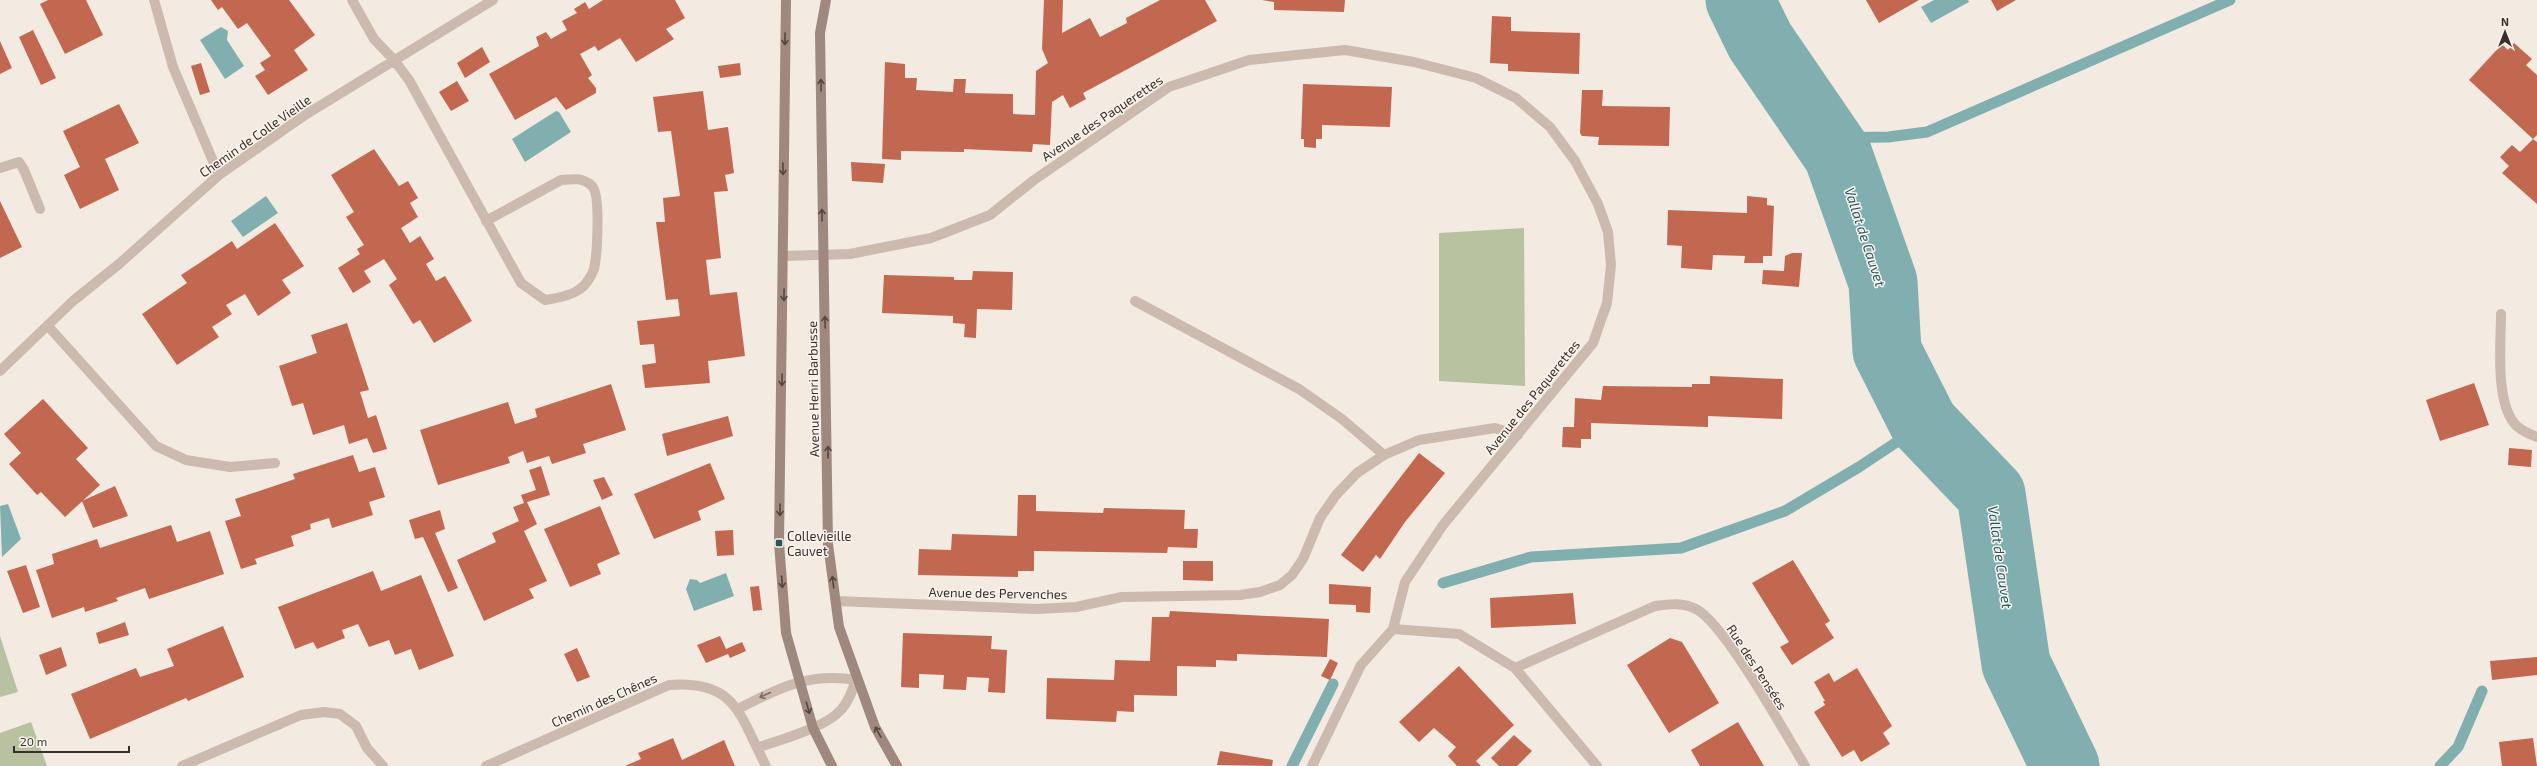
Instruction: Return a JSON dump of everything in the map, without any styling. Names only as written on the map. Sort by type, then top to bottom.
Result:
[{"type":"main road","points":[[786,0],[783,138],[784,256],[779,543],[786,633],[813,728],[832,766]]},
{"type":"main road","name":"Avenue Henri Barbusse","points":[[826,0],[820,33],[822,254],[828,544],[839,627],[856,680],[875,727],[897,766]]},
{"type":"street","points":[[154,0],[173,67],[218,175]]},
{"type":"street","points":[[352,0],[374,39],[394,60],[409,80],[486,221],[521,283],[545,300],[561,298],[580,289],[589,278],[596,256],[597,201],[594,187],[585,180],[574,178],[561,180],[486,221]]},
{"type":"street","name":"Chemin de Colle Vieille","points":[[0,371],[73,301],[120,264],[218,175],[305,115],[493,0]]},
{"type":"street","name":"Avenue des Paquerettes","points":[[784,256],[850,254],[931,238],[990,215],[1034,180],[1169,86],[1249,60],[1345,50],[1414,62],[1476,78],[1516,98],[1550,127],[1575,161],[1598,204],[1608,232],[1611,264],[1607,303],[1593,343],[1518,436],[1443,525],[1405,582],[1393,629]]},
{"type":"street","points":[[0,168],[19,162],[24,170],[40,209]]},
{"type":"street","points":[[1135,301],[1299,389],[1342,419],[1384,455]]},
{"type":"street","points":[[2501,314],[2500,375],[2506,407],[2513,423],[2537,437]]},
{"type":"street","points":[[48,326],[156,446],[186,460],[230,467],[275,463]]},
{"type":"street","name":"Avenue des Pervenches","points":[[836,601],[1037,609],[1076,607],[1122,597],[1240,595],[1260,592],[1280,585],[1292,574],[1302,559],[1320,518],[1336,495],[1357,473],[1384,455],[1419,440],[1495,428],[1518,436]]},
{"type":"street","name":"Rue des Pensées","points":[[1515,668],[1655,606],[1677,603],[1697,610],[1722,633],[1805,766]]},
{"type":"street","points":[[1312,766],[1361,665],[1393,629],[1459,634],[1515,668],[1597,766]]},
{"type":"street","points":[[738,708],[800,681],[837,677],[856,680],[850,698],[840,711],[813,728],[757,748]]},
{"type":"street","name":"Chemin des Chênes","points":[[486,766],[669,685],[688,684],[707,686],[724,695],[738,708],[766,766]]},
{"type":"street","points":[[182,766],[301,715],[324,712],[340,714],[356,726],[367,748],[383,766]]},
{"type":"green space","points":[[1524,228],[1525,386],[1439,381],[1439,233]]},
{"type":"green space","points":[[0,636],[18,692],[0,697]]},
{"type":"green space","points":[[31,722],[47,766],[0,766],[0,733]]},
{"type":"water","points":[[1934,0],[1968,0],[1969,2],[1931,23],[1921,7]]},
{"type":"water","points":[[221,27],[228,31],[227,40],[244,66],[225,79],[200,40]]},
{"type":"water","points":[[556,111],[559,112],[571,132],[525,162],[512,139]]},
{"type":"water","points":[[266,196],[278,213],[243,237],[231,221]]},
{"type":"water","points":[[8,504],[21,539],[2,557],[0,506]]},
{"type":"water","points":[[726,573],[734,596],[694,611],[686,589],[690,579],[697,580],[700,583]]},
{"type":"building","points":[[48,0],[86,0],[103,35],[65,54],[40,4]]},
{"type":"building","points":[[211,0],[289,0],[315,35],[294,50],[308,70],[268,95],[255,76],[265,70],[260,63],[271,56],[247,23],[238,29],[222,7],[218,10]]},
{"type":"building","points":[[603,0],[675,0],[685,18],[666,29],[674,39],[636,62],[620,38],[598,51],[595,46],[580,54],[592,75],[588,78],[596,88],[596,93],[566,110],[556,97],[515,120],[489,74],[539,46],[536,37],[546,32],[551,39],[567,30],[562,21],[577,13],[574,9],[585,2],[589,9]]},
{"type":"building","points":[[1044,0],[1063,0],[1062,33],[1090,18],[1100,37],[1127,23],[1126,18],[1160,0],[1205,0],[1217,21],[1083,93],[1086,99],[1070,108],[1063,95],[1052,102],[1050,145],[1033,144],[1032,152],[964,149],[964,152],[901,151],[901,160],[882,159],[885,62],[905,64],[905,78],[917,78],[916,90],[953,92],[954,79],[966,79],[965,93],[1013,94],[1013,114],[1035,115],[1036,71],[1048,63],[1042,49]]},
{"type":"building","points":[[1262,0],[1345,0],[1344,12],[1274,10],[1274,2]]},
{"type":"building","points":[[1866,0],[1919,0],[1879,23]]},
{"type":"building","points":[[1991,0],[2016,0],[1997,11]]},
{"type":"building","points":[[1492,16],[1511,17],[1511,31],[1580,33],[1579,74],[1508,71],[1508,64],[1490,63]]},
{"type":"building","points":[[33,30],[56,78],[41,85],[19,37]]},
{"type":"building","points":[[0,41],[12,68],[0,74]]},
{"type":"building","points":[[2514,43],[2532,59],[2526,65],[2537,75],[2537,135],[2533,139],[2469,80],[2502,44],[2508,50]]},
{"type":"building","points":[[482,47],[490,62],[465,78],[457,63]]},
{"type":"building","points":[[201,63],[210,92],[200,95],[191,66]]},
{"type":"building","points":[[740,63],[741,75],[720,78],[718,66]]},
{"type":"building","points":[[457,81],[469,101],[451,111],[439,92]]},
{"type":"building","points":[[1303,84],[1392,87],[1390,127],[1322,125],[1322,139],[1316,139],[1316,148],[1304,147],[1304,139],[1301,139]]},
{"type":"building","points":[[1582,90],[1603,90],[1602,106],[1670,107],[1669,146],[1598,145],[1599,137],[1582,136],[1580,133]]},
{"type":"building","points":[[703,91],[708,130],[728,127],[734,173],[725,175],[728,191],[714,192],[721,258],[706,260],[710,295],[737,292],[745,356],[708,361],[710,383],[645,388],[642,365],[656,363],[654,344],[640,345],[637,321],[680,316],[678,299],[666,300],[656,222],[665,222],[663,198],[680,196],[671,131],[658,132],[653,97]]},
{"type":"building","points":[[119,104],[139,143],[105,159],[119,190],[80,209],[64,175],[80,167],[63,131]]},
{"type":"building","points":[[2533,139],[2537,142],[2537,204],[2502,173],[2509,166],[2500,157],[2512,145],[2520,152]]},
{"type":"building","points":[[374,149],[399,186],[408,181],[418,198],[410,203],[418,217],[401,228],[410,243],[420,236],[434,259],[426,264],[436,281],[445,276],[472,321],[434,343],[420,320],[413,324],[389,285],[397,279],[384,259],[364,271],[371,282],[353,293],[338,268],[360,254],[357,249],[364,245],[346,217],[354,212],[331,175]]},
{"type":"building","points":[[851,162],[885,164],[883,183],[852,181]]},
{"type":"building","points":[[1747,196],[1767,198],[1767,205],[1774,206],[1772,256],[1763,256],[1763,263],[1744,263],[1745,256],[1713,255],[1712,270],[1681,268],[1682,246],[1667,245],[1668,210],[1747,213]]},
{"type":"building","points":[[0,201],[22,247],[0,258]]},
{"type":"building","points":[[275,223],[304,266],[282,280],[291,293],[258,316],[245,294],[226,305],[232,314],[212,327],[219,337],[177,365],[142,314],[187,283],[181,275],[232,241],[237,249]]},
{"type":"building","points":[[1792,253],[1802,253],[1799,287],[1762,284],[1763,270],[1784,271],[1785,256]]},
{"type":"building","points":[[973,271],[1013,272],[1012,310],[977,309],[976,338],[964,337],[965,324],[953,323],[953,316],[882,313],[884,275],[954,277],[954,280],[972,280]]},
{"type":"building","points":[[347,323],[369,390],[360,392],[368,418],[376,415],[387,449],[373,453],[367,438],[349,444],[344,425],[313,435],[303,403],[292,406],[279,366],[317,353],[311,335]]},
{"type":"building","points":[[1710,376],[1783,379],[1782,419],[1708,416],[1708,427],[1591,423],[1591,439],[1581,439],[1581,448],[1562,447],[1563,427],[1574,427],[1575,398],[1601,400],[1603,386],[1692,387],[1692,384],[1710,384]]},
{"type":"building","points":[[2474,383],[2489,425],[2440,441],[2426,400]]},
{"type":"building","points":[[611,384],[626,430],[583,444],[586,453],[552,464],[549,456],[527,463],[523,451],[508,457],[510,463],[438,485],[420,430],[508,402],[515,424],[537,417],[535,409]]},
{"type":"building","points":[[43,399],[88,448],[76,459],[100,485],[65,517],[41,492],[37,495],[9,464],[21,453],[4,434]]},
{"type":"building","points":[[728,416],[733,436],[667,456],[662,434]]},
{"type":"building","points":[[2509,448],[2532,450],[2531,467],[2508,465]]},
{"type":"building","points":[[1419,453],[1445,473],[1405,522],[1380,559],[1376,555],[1363,572],[1341,555]]},
{"type":"building","points":[[353,455],[359,472],[375,467],[385,497],[369,502],[373,515],[332,528],[329,518],[310,524],[311,529],[291,536],[294,546],[255,559],[257,564],[241,569],[225,521],[241,516],[235,499],[295,479],[293,474]]},
{"type":"building","points":[[710,463],[725,499],[698,511],[701,520],[654,539],[634,494]]},
{"type":"building","points":[[541,466],[550,495],[527,502],[537,524],[524,531],[547,581],[529,589],[534,598],[484,621],[457,560],[496,542],[492,533],[519,521],[513,507],[524,503],[521,495],[536,490],[529,470]]},
{"type":"building","points":[[604,477],[613,495],[602,500],[593,480]]},
{"type":"building","points":[[115,486],[128,516],[93,528],[82,501]]},
{"type":"building","points":[[1018,495],[1036,495],[1036,511],[1103,513],[1104,508],[1185,510],[1184,529],[1198,529],[1197,548],[1168,547],[1167,553],[1034,551],[1034,571],[1018,571],[1018,577],[918,575],[919,549],[951,550],[952,534],[1017,536]]},
{"type":"building","points":[[600,506],[620,554],[597,564],[601,574],[570,587],[544,529]]},
{"type":"building","points":[[440,510],[445,529],[435,533],[458,588],[448,592],[423,537],[415,539],[409,520]]},
{"type":"building","points":[[171,525],[177,542],[210,531],[224,574],[149,599],[145,588],[116,598],[118,601],[85,612],[84,607],[52,618],[36,570],[54,564],[52,554],[97,539],[100,548]]},
{"type":"building","points":[[733,530],[734,555],[717,556],[715,531]]},
{"type":"building","points":[[1793,560],[1830,621],[1825,624],[1834,638],[1792,665],[1780,647],[1789,642],[1752,583]]},
{"type":"building","points":[[1183,561],[1213,561],[1213,581],[1183,580]]},
{"type":"building","points":[[26,565],[40,607],[23,613],[7,571]]},
{"type":"building","points":[[373,571],[381,591],[421,575],[454,656],[419,670],[411,649],[395,655],[389,640],[369,647],[358,624],[342,630],[345,638],[317,649],[313,642],[295,649],[278,607]]},
{"type":"building","points":[[1329,584],[1371,587],[1370,613],[1356,612],[1356,605],[1329,604]]},
{"type":"building","points":[[759,586],[762,610],[753,611],[750,587]]},
{"type":"building","points":[[1573,593],[1576,624],[1491,628],[1490,598]]},
{"type":"building","points":[[1170,611],[1329,619],[1327,657],[1237,654],[1237,661],[1216,660],[1216,667],[1177,666],[1177,696],[1134,695],[1134,712],[1117,711],[1116,722],[1046,719],[1047,678],[1114,680],[1115,660],[1150,661],[1152,617],[1169,617]]},
{"type":"building","points":[[125,622],[129,635],[99,644],[96,633]]},
{"type":"building","points":[[223,626],[244,677],[188,701],[186,698],[90,739],[71,694],[136,668],[140,677],[174,666],[167,649]]},
{"type":"building","points":[[903,633],[992,636],[991,649],[1007,650],[1005,693],[988,692],[989,678],[967,677],[966,690],[943,689],[944,675],[919,674],[919,688],[901,687]]},
{"type":"building","points":[[720,636],[726,649],[742,642],[746,651],[730,658],[728,654],[706,663],[697,645]]},
{"type":"building","points":[[1670,638],[1682,642],[1719,703],[1669,733],[1627,665]]},
{"type":"building","points":[[61,647],[67,666],[46,675],[39,655]]},
{"type":"building","points":[[577,648],[590,677],[577,682],[564,654]]},
{"type":"building","points":[[2537,657],[2537,675],[2492,680],[2490,661]]},
{"type":"building","points":[[1330,659],[1338,663],[1330,680],[1321,676]]},
{"type":"building","points":[[1459,666],[1514,725],[1476,761],[1481,766],[1457,766],[1448,756],[1456,747],[1434,728],[1419,742],[1399,722]]},
{"type":"building","points":[[1857,668],[1892,726],[1883,733],[1890,744],[1861,762],[1854,750],[1842,757],[1814,712],[1825,705],[1823,701],[1825,701],[1814,682],[1829,673],[1834,682]]},
{"type":"building","points":[[1738,722],[1764,766],[1700,766],[1691,750]]},
{"type":"building","points":[[1514,735],[1532,751],[1517,766],[1499,766],[1491,758]]},
{"type":"building","points":[[673,738],[682,760],[724,740],[735,766],[625,766],[641,759],[638,753]]},
{"type":"building","points":[[2533,738],[2537,766],[2502,766],[2499,742]]},
{"type":"building","points":[[1220,751],[1273,760],[1272,766],[1217,765]]},
{"type":"waterway","name":"Vallat de Cauvet","points":[[1740,0],[1760,41],[1838,155],[1883,282],[1887,351],[1924,424],[1991,494],[2016,664],[2065,766]]},
{"type":"waterway","points":[[1827,138],[1888,137],[1927,132],[2230,0]]},
{"type":"waterway","points":[[1443,583],[1531,557],[1681,548],[1785,511],[1859,467],[1924,424]]},
{"type":"waterway","points":[[1292,766],[1333,684]]},
{"type":"waterway","points":[[2440,766],[2458,747],[2482,691]]},
{"type":"place","name":"Collevieille Cauvet","points":[[779,543]]}]
